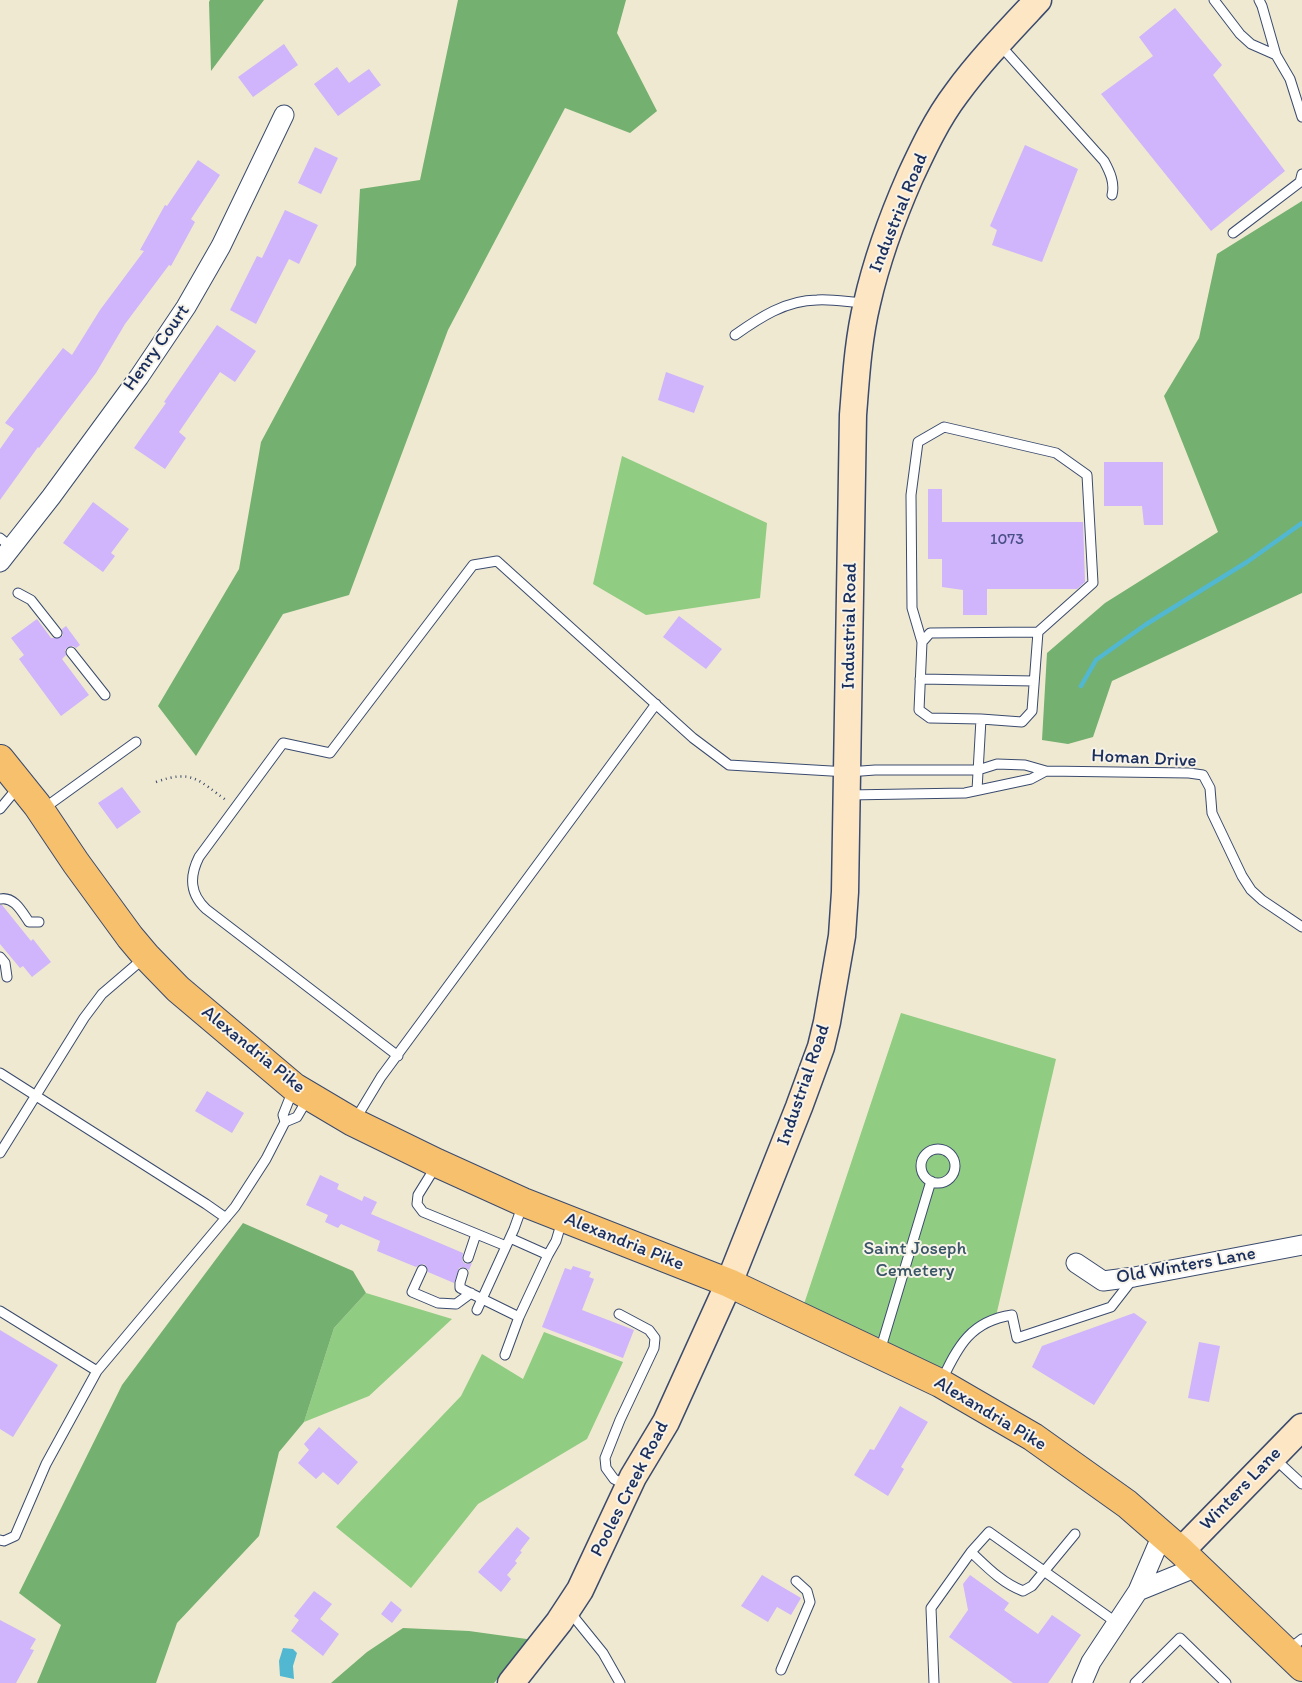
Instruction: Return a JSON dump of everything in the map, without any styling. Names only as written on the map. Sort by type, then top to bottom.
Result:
[{"type":"highway","name":"Alexandria Pike","points":[[0,759],[41,811],[76,863],[146,956],[178,989],[302,1092],[353,1122],[523,1202],[729,1283],[940,1383],[1033,1437],[1127,1504],[1297,1653]]},
{"type":"main road","name":"Industrial Road","points":[[729,1283],[812,1074],[827,1022],[842,936],[848,784],[853,415],[857,362],[867,303],[886,234],[917,162],[936,126],[956,94],[1038,0]]},
{"type":"main road","name":"Pooles Creek Road","points":[[511,1683],[568,1609],[586,1578],[628,1487],[666,1422],[729,1283]]},
{"type":"main road","name":"Winters Lane","points":[[1180,1551],[1302,1427]]},
{"type":"street","name":"Henry Court","points":[[0,562],[6,543],[51,497],[139,377],[186,307],[221,246],[284,115]]},
{"type":"street","name":"Old Winters Lane","points":[[1076,1263],[1103,1281],[1134,1277],[1302,1245]]},
{"type":"street","points":[[1084,1682],[1092,1662],[1138,1591],[1180,1551]]},
{"type":"street","points":[[1138,1591],[1180,1551]]},
{"type":"lane","points":[[1214,0],[1240,34],[1251,44],[1276,55]]},
{"type":"lane","points":[[1259,0],[1276,55],[1290,79],[1302,117]]},
{"type":"lane","points":[[999,43],[1104,161],[1112,179],[1114,188],[1112,195]]},
{"type":"lane","points":[[1233,233],[1300,182],[1302,174]]},
{"type":"lane","points":[[735,335],[762,316],[793,304],[815,300],[867,303]]},
{"type":"lane","points":[[922,642],[930,633],[1038,632],[1093,583],[1087,475],[1056,453],[944,427],[918,442],[911,495],[912,608],[922,642],[919,710],[930,718],[1022,722],[1032,711],[1038,632]]},
{"type":"lane","points":[[398,1056],[197,900],[192,884],[195,864],[283,743],[330,753],[473,565],[497,561],[694,738],[729,765],[848,784]]},
{"type":"lane","points":[[18,593],[31,600],[57,633]]},
{"type":"lane","points":[[71,652],[104,695]]},
{"type":"lane","points":[[920,679],[1034,681]]},
{"type":"lane","points":[[353,1122],[370,1093],[656,704]]},
{"type":"lane","points":[[977,790],[981,719]]},
{"type":"lane","points":[[41,811],[136,742]]},
{"type":"lane","name":"Homan Drive","points":[[848,784],[875,770],[978,770],[997,764],[1025,765],[1046,771],[1203,775],[1210,788],[1212,813],[1227,847],[1251,890],[1262,900],[1302,927]]},
{"type":"lane","name":"Homan Drive","points":[[848,784],[964,793],[1031,779],[1046,771]]},
{"type":"lane","points":[[0,809],[20,784]]},
{"type":"lane","points":[[0,899],[4,898],[14,902],[29,922],[39,922]]},
{"type":"lane","points":[[0,1153],[84,1018],[102,994],[146,956]]},
{"type":"lane","points":[[0,957],[5,962],[7,977]]},
{"type":"lane","points":[[0,1074],[226,1218]]},
{"type":"lane","points":[[285,1122],[283,1115],[302,1092]]},
{"type":"lane","points":[[0,1540],[4,1541],[15,1536],[46,1464],[98,1371],[246,1192],[285,1122],[297,1117],[302,1092]]},
{"type":"lane","points":[[438,1163],[418,1195],[417,1204],[423,1212],[476,1234],[508,1242],[548,1256]]},
{"type":"lane","points":[[879,1354],[931,1181]]},
{"type":"lane","points":[[478,1310],[508,1242],[523,1202]]},
{"type":"lane","points":[[505,1355],[519,1317],[556,1241],[564,1218]]},
{"type":"lane","points":[[468,1258],[476,1234]]},
{"type":"lane","points":[[422,1270],[412,1292],[438,1303],[456,1304],[471,1293]]},
{"type":"lane","points":[[463,1273],[460,1288],[519,1317]]},
{"type":"lane","points":[[940,1383],[956,1350],[965,1338],[977,1328],[1001,1317],[1012,1315],[1017,1338],[1111,1307],[1134,1277]]},
{"type":"lane","points":[[0,1312],[98,1371]]},
{"type":"lane","points":[[619,1314],[649,1330],[655,1338],[654,1348],[620,1420],[605,1458],[606,1468],[614,1478],[628,1487]]},
{"type":"lane","points":[[1272,1457],[1302,1484]]},
{"type":"lane","points":[[934,1683],[931,1608],[971,1552],[989,1532],[1117,1624]]},
{"type":"lane","points":[[971,1552],[995,1575],[1012,1587],[1023,1591],[1032,1586],[1045,1572],[1075,1534]]},
{"type":"lane","points":[[781,1670],[810,1602],[807,1591],[796,1581]]},
{"type":"lane","points":[[568,1609],[603,1653],[620,1683]]},
{"type":"lane","points":[[1135,1683],[1180,1638],[1226,1683]]},
{"type":"path","points":[[156,782],[176,776],[192,777],[236,808]]},
{"type":"green space","points":[[210,0],[264,0],[211,71],[209,2]]},
{"type":"green space","points":[[458,0],[626,0],[617,33],[657,111],[630,133],[565,108],[448,330],[349,595],[283,614],[196,756],[158,706],[239,569],[261,442],[356,265],[360,189],[420,180]]},
{"type":"green space","points":[[1302,201],[1302,593],[1112,681],[1093,737],[1068,744],[1042,740],[1047,653],[1105,603],[1218,532],[1164,396],[1199,338],[1217,254]]},
{"type":"green space","points":[[622,456],[767,523],[760,598],[646,615],[593,584]]},
{"type":"green space","name":"Saint Joseph Cemetery","points":[[901,1013],[1056,1059],[996,1316],[977,1328],[940,1383],[800,1316]]},
{"type":"green space","points":[[243,1223],[353,1271],[366,1293],[334,1328],[304,1422],[279,1452],[259,1536],[177,1623],[156,1683],[37,1683],[61,1625],[19,1593],[122,1385]]},
{"type":"green space","points":[[366,1293],[452,1319],[369,1396],[304,1422],[334,1328]]},
{"type":"green space","points":[[544,1332],[623,1362],[587,1439],[478,1504],[411,1588],[336,1527],[461,1396],[482,1354],[523,1379]]},
{"type":"green space","points":[[403,1628],[469,1631],[534,1640],[494,1683],[331,1683],[367,1652]]},
{"type":"water","points":[[283,1648],[293,1649],[297,1653],[293,1666],[294,1679],[280,1676],[279,1661]]},
{"type":"building","points":[[1175,8],[1222,65],[1213,75],[1285,171],[1211,231],[1101,94],[1153,56],[1139,37]]},
{"type":"building","points":[[284,44],[298,65],[253,97],[238,77]]},
{"type":"building","points":[[337,67],[349,83],[369,69],[381,85],[338,116],[314,84]]},
{"type":"building","points":[[1025,145],[1078,169],[1042,262],[992,245],[997,230],[990,226]]},
{"type":"building","points":[[315,147],[338,158],[321,194],[298,183]]},
{"type":"building","points":[[198,160],[220,175],[191,219],[195,222],[171,266],[169,265],[125,324],[96,373],[38,447],[0,500],[0,449],[14,429],[5,423],[63,348],[72,355],[100,310],[144,251],[140,250],[165,205],[167,206]]},
{"type":"building","points":[[285,210],[318,225],[299,264],[289,259],[256,324],[230,310],[257,256],[262,258]]},
{"type":"building","points":[[217,325],[256,351],[235,382],[220,372],[179,432],[186,438],[165,469],[134,448]]},
{"type":"building","points":[[666,372],[704,386],[694,413],[658,400]]},
{"type":"building","points":[[1104,462],[1163,462],[1163,525],[1144,525],[1142,506],[1104,506]]},
{"type":"building","points":[[928,489],[942,489],[942,522],[1083,522],[1085,582],[1077,589],[987,589],[987,615],[963,615],[963,590],[942,587],[942,559],[928,559]]},
{"type":"building","points":[[93,502],[129,529],[111,553],[115,556],[103,572],[63,543]]},
{"type":"building","points":[[679,616],[722,649],[706,669],[663,637]]},
{"type":"building","points":[[37,619],[51,638],[60,638],[63,635],[62,629],[66,626],[80,645],[76,648],[73,646],[68,647],[65,650],[66,655],[62,659],[89,695],[61,716],[19,659],[24,655],[11,638]]},
{"type":"building","points":[[122,787],[141,812],[117,829],[98,803]]},
{"type":"building","points":[[0,905],[2,905],[31,941],[33,939],[51,962],[32,977],[23,966],[20,968],[0,944]]},
{"type":"building","points":[[207,1091],[244,1113],[232,1133],[195,1111]]},
{"type":"building","points":[[320,1175],[339,1184],[337,1189],[362,1201],[364,1196],[377,1202],[371,1214],[463,1253],[463,1262],[466,1264],[472,1263],[469,1270],[464,1267],[459,1268],[454,1283],[428,1272],[424,1264],[416,1267],[377,1251],[380,1241],[341,1224],[338,1228],[325,1222],[328,1215],[306,1205]]},
{"type":"building","points":[[573,1266],[591,1272],[589,1277],[594,1279],[582,1310],[634,1330],[623,1358],[542,1327],[565,1268],[571,1270]]},
{"type":"building","points":[[1134,1313],[1147,1322],[1094,1405],[1032,1367],[1042,1346]]},
{"type":"building","points":[[0,1330],[58,1365],[13,1437],[0,1429]]},
{"type":"building","points":[[1199,1342],[1220,1346],[1209,1402],[1188,1398]]},
{"type":"building","points":[[900,1406],[928,1422],[901,1467],[904,1469],[888,1496],[854,1475],[870,1449],[874,1450]]},
{"type":"building","points":[[319,1427],[358,1462],[338,1485],[323,1472],[316,1479],[298,1463],[309,1450],[304,1444]]},
{"type":"building","points":[[517,1527],[530,1538],[520,1551],[522,1552],[515,1561],[517,1563],[507,1575],[511,1579],[501,1592],[478,1572]]},
{"type":"building","points":[[762,1575],[801,1598],[791,1615],[777,1607],[768,1622],[741,1606]]},
{"type":"building","points":[[970,1575],[1009,1603],[1004,1610],[1038,1634],[1052,1615],[1081,1635],[1048,1683],[1013,1683],[949,1637],[968,1610],[963,1584]]},
{"type":"building","points":[[314,1591],[332,1604],[320,1619],[339,1634],[323,1656],[291,1631],[299,1620],[294,1616]]},
{"type":"building","points":[[391,1601],[402,1610],[392,1623],[381,1614]]},
{"type":"building","points":[[0,1620],[36,1639],[30,1649],[34,1650],[16,1683],[0,1683]]},
{"type":"waterway","points":[[1081,686],[1096,660],[1145,625],[1247,562],[1302,523]]}]
